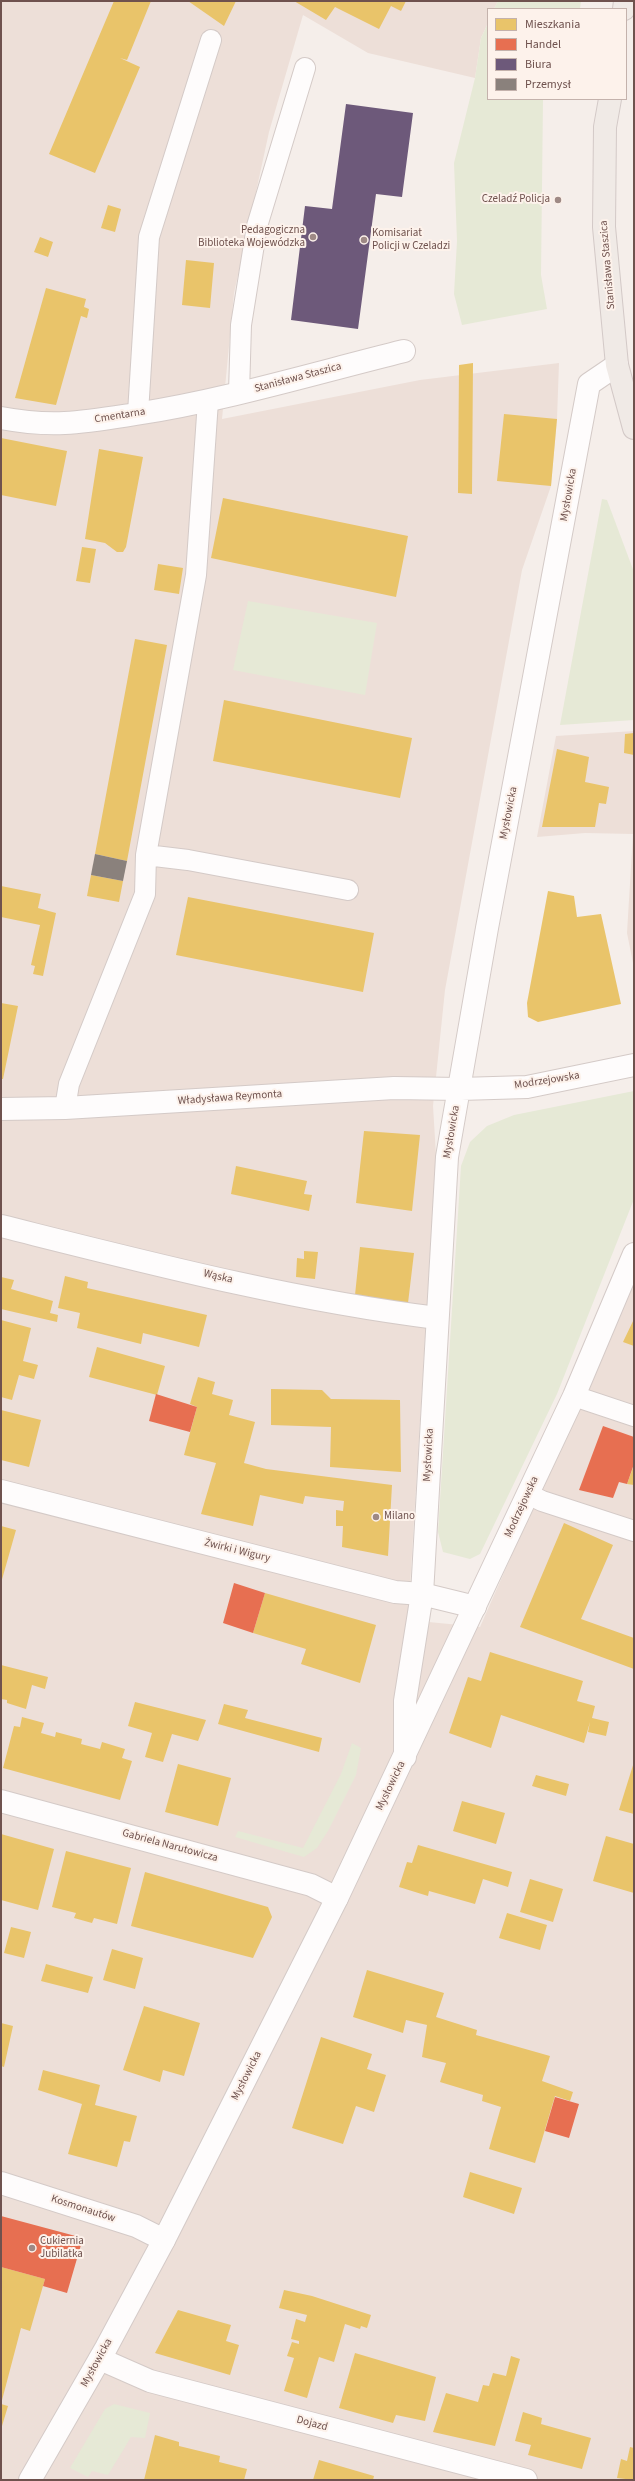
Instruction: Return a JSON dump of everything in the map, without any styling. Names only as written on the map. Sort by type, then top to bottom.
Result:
[{"type":"main road","name":"Stanisława Staszica","points":[[610,100],[605,127],[604,227],[617,365],[634,428]]},
{"type":"street","name":"Stanisława Staszica","points":[[239,393],[404,351]]},
{"type":"street","name":"Mysłowicka","points":[[30,2480],[100,2359],[164,2240],[336,1898],[405,1757],[405,1701],[422,1594],[447,1156],[460,1089],[487,928],[589,384],[617,365]]},
{"type":"street","name":"Cmentarna","points":[[1,418],[33,424],[69,424],[208,401],[239,393]]},
{"type":"street","name":"Modrzejowska","points":[[460,1089],[527,1086],[634,1065]]},
{"type":"street","name":"Władysława Reymonta","points":[[1,1108],[65,1108],[394,1088],[460,1089]]},
{"type":"street","name":"Wąska","points":[[1,1226],[109,1253],[348,1306],[437,1318]]},
{"type":"street","name":"Modrzejowska","points":[[405,1757],[574,1396],[634,1254]]},
{"type":"street","name":"Żwirki i Wigury","points":[[1,1491],[388,1590],[422,1594],[475,1607]]},
{"type":"street","name":"Gabriela Narutowicza","points":[[1,1801],[311,1884],[336,1898]]},
{"type":"street","name":"Kosmonautów","points":[[1,2183],[136,2226],[164,2240]]},
{"type":"street","name":"Dojazd","points":[[100,2359],[150,2381],[526,2480]]},
{"type":"lane","points":[[138,413],[149,237],[211,40]]},
{"type":"lane","points":[[239,393],[241,325],[257,226],[306,68]]},
{"type":"lane","points":[[65,1108],[68,1084],[145,894],[146,855],[196,575],[208,401]]},
{"type":"lane","points":[[146,855],[188,860],[348,890]]},
{"type":"lane","points":[[574,1396],[634,1416]]},
{"type":"lane","points":[[528,1494],[542,1501],[634,1531]]},
{"type":"shaded area","points":[[1,1],[498,1],[494,8],[487,8],[487,25],[481,38],[475,78],[368,53],[303,15],[269,132],[234,293],[222,419],[420,380],[559,363],[557,419],[551,486],[522,570],[445,990],[433,1106],[436,1155],[408,1620],[480,1627],[634,1278],[634,2480],[1,2480]]},
{"type":"shaded area","points":[[634,731],[634,968],[627,933],[633,834],[585,833],[537,837],[556,736]]},
{"type":"green space","points":[[498,1],[581,1],[580,8],[494,8]]},
{"type":"green space","points":[[487,25],[487,100],[543,100],[541,275],[547,309],[462,325],[454,294],[457,241],[454,163],[475,78],[481,38]]},
{"type":"green space","points":[[602,499],[607,500],[634,572],[634,720],[560,725]]},
{"type":"green space","points":[[248,601],[377,623],[365,695],[233,670]]},
{"type":"green space","points":[[634,1091],[634,1199],[557,1394],[480,1554],[470,1559],[443,1552],[438,1532],[461,1166],[470,1142],[487,1126],[514,1115]]},
{"type":"green space","points":[[352,1743],[361,1748],[356,1775],[328,1831],[317,1848],[304,1857],[235,1837],[238,1831],[303,1848],[341,1774]]},
{"type":"green space","points":[[114,2404],[150,2413],[145,2438],[131,2437],[108,2475],[92,2471],[88,2477],[70,2468],[105,2409]]},
{"type":"building: Mieszkania","points":[[114,1],[151,1],[127,60],[120,58],[140,67],[95,173],[49,154]]},
{"type":"building: Mieszkania","points":[[188,1],[236,1],[224,26]]},
{"type":"building: Mieszkania","points":[[294,1],[406,1],[401,11],[391,6],[379,29],[335,7],[326,20]]},
{"type":"building: Mieszkania","points":[[108,205],[121,209],[115,232],[101,228]]},
{"type":"building: Mieszkania","points":[[40,237],[53,242],[48,257],[34,252]]},
{"type":"building: Mieszkania","points":[[186,260],[214,263],[210,308],[182,305]]},
{"type":"building: Mieszkania","points":[[46,288],[86,299],[84,307],[89,309],[87,318],[81,316],[56,405],[15,398]]},
{"type":"building: Mieszkania","points":[[473,363],[472,494],[458,493],[459,365]]},
{"type":"building: Mieszkania","points":[[504,414],[557,419],[551,486],[497,481]]},
{"type":"building: Mieszkania","points":[[1,438],[67,451],[56,506],[1,495]]},
{"type":"building: Mieszkania","points":[[99,449],[143,457],[126,547],[123,552],[117,552],[105,543],[85,539]]},
{"type":"building: Mieszkania","points":[[223,498],[408,536],[396,597],[211,558]]},
{"type":"building: Mieszkania","points":[[82,547],[96,549],[90,583],[76,581]]},
{"type":"building: Mieszkania","points":[[158,564],[183,568],[179,594],[154,590]]},
{"type":"building: Mieszkania","points":[[135,639],[167,645],[127,861],[95,854]]},
{"type":"building: Mieszkania","points":[[224,700],[412,738],[400,798],[213,761]]},
{"type":"building: Mieszkania","points":[[634,733],[634,755],[624,753],[625,734]]},
{"type":"building: Mieszkania","points":[[557,749],[589,757],[585,782],[609,787],[606,804],[599,803],[595,827],[542,827]]},
{"type":"building: Mieszkania","points":[[91,875],[123,881],[119,902],[87,896]]},
{"type":"building: Mieszkania","points":[[1,886],[41,894],[38,908],[56,913],[43,976],[33,974],[35,966],[31,965],[40,925],[1,917]]},
{"type":"building: Mieszkania","points":[[548,891],[574,896],[577,917],[601,914],[621,1004],[538,1022],[528,1017],[527,1003]]},
{"type":"building: Mieszkania","points":[[188,897],[374,933],[363,992],[176,955]]},
{"type":"building: Mieszkania","points":[[1,1003],[18,1006],[3,1079],[1,1079]]},
{"type":"building: Mieszkania","points":[[364,1131],[420,1135],[412,1211],[356,1203]]},
{"type":"building: Mieszkania","points":[[236,1166],[307,1181],[304,1194],[312,1195],[309,1211],[231,1194]]},
{"type":"building: Mieszkania","points":[[360,1247],[414,1253],[408,1303],[355,1295]]},
{"type":"building: Mieszkania","points":[[304,1251],[318,1252],[315,1279],[296,1277],[297,1258],[304,1259]]},
{"type":"building: Mieszkania","points":[[65,1276],[88,1282],[87,1288],[207,1315],[199,1347],[143,1333],[141,1344],[77,1328],[80,1313],[58,1308]]},
{"type":"building: Mieszkania","points":[[1,1277],[14,1280],[11,1289],[53,1301],[50,1313],[58,1315],[57,1322],[1,1309]]},
{"type":"building: Mieszkania","points":[[634,1319],[634,1346],[623,1342]]},
{"type":"building: Mieszkania","points":[[1,1320],[31,1328],[23,1361],[38,1365],[34,1379],[19,1375],[12,1400],[1,1397]]},
{"type":"building: Mieszkania","points":[[97,1347],[165,1366],[157,1395],[89,1377]]},
{"type":"building: Mieszkania","points":[[198,1377],[215,1382],[212,1394],[233,1400],[229,1415],[255,1422],[244,1463],[266,1469],[392,1485],[388,1556],[342,1547],[343,1526],[336,1526],[336,1510],[343,1511],[344,1501],[305,1496],[303,1504],[260,1495],[253,1526],[201,1514],[216,1463],[184,1455],[197,1407],[190,1404]]},
{"type":"building: Mieszkania","points":[[271,1389],[322,1390],[331,1399],[400,1400],[401,1472],[330,1467],[331,1427],[271,1425]]},
{"type":"building: Mieszkania","points":[[1,1410],[41,1420],[29,1467],[1,1460]]},
{"type":"building: Mieszkania","points":[[634,1465],[634,1485],[627,1484]]},
{"type":"building: Mieszkania","points":[[564,1523],[613,1545],[581,1619],[634,1638],[634,1669],[520,1627]]},
{"type":"building: Mieszkania","points":[[1,1526],[16,1530],[1,1583]]},
{"type":"building: Mieszkania","points":[[265,1593],[376,1625],[360,1683],[301,1664],[306,1649],[253,1633]]},
{"type":"building: Mieszkania","points":[[490,1652],[583,1681],[577,1701],[595,1706],[592,1718],[609,1722],[606,1736],[588,1732],[590,1722],[584,1743],[501,1715],[491,1748],[449,1733],[468,1677],[481,1681]]},
{"type":"building: Mieszkania","points":[[1,1665],[48,1677],[45,1689],[32,1685],[26,1709],[7,1703],[7,1700],[1,1699]]},
{"type":"building: Mieszkania","points":[[135,1702],[206,1720],[198,1741],[172,1734],[163,1762],[145,1757],[152,1733],[128,1726]]},
{"type":"building: Mieszkania","points":[[224,1704],[248,1710],[245,1718],[322,1738],[319,1752],[218,1724]]},
{"type":"building: Mieszkania","points":[[22,1717],[44,1723],[41,1733],[55,1737],[56,1732],[82,1739],[81,1744],[100,1749],[102,1742],[125,1749],[122,1758],[132,1761],[120,1800],[3,1768],[14,1726],[20,1727]]},
{"type":"building: Mieszkania","points":[[634,1762],[634,1814],[619,1810]]},
{"type":"building: Mieszkania","points":[[178,1764],[231,1778],[218,1826],[165,1812]]},
{"type":"building: Mieszkania","points":[[536,1775],[569,1784],[566,1796],[532,1786]]},
{"type":"building: Mieszkania","points":[[462,1801],[505,1813],[496,1844],[453,1831]]},
{"type":"building: Mieszkania","points":[[1,1834],[54,1849],[38,1910],[1,1900]]},
{"type":"building: Mieszkania","points":[[606,1836],[634,1844],[634,1893],[593,1881]]},
{"type":"building: Mieszkania","points":[[418,1845],[512,1872],[508,1887],[483,1879],[475,1904],[429,1891],[428,1896],[399,1887],[407,1862],[412,1863]]},
{"type":"building: Mieszkania","points":[[66,1851],[131,1868],[117,1924],[94,1918],[92,1923],[74,1918],[76,1913],[52,1907]]},
{"type":"building: Mieszkania","points":[[145,1872],[268,1907],[272,1917],[253,1958],[131,1926]]},
{"type":"building: Mieszkania","points":[[530,1879],[563,1889],[553,1922],[520,1912]]},
{"type":"building: Mieszkania","points":[[507,1913],[547,1925],[540,1950],[499,1938]]},
{"type":"building: Mieszkania","points":[[11,1927],[31,1932],[24,1958],[4,1953]]},
{"type":"building: Mieszkania","points":[[112,1949],[143,1958],[135,1989],[103,1980]]},
{"type":"building: Mieszkania","points":[[46,1964],[93,1977],[88,1993],[41,1981]]},
{"type":"building: Mieszkania","points":[[367,1970],[444,1993],[436,2017],[477,2030],[476,2035],[550,2056],[542,2081],[573,2092],[570,2101],[555,2096],[535,2163],[489,2149],[501,2107],[482,2101],[483,2095],[440,2082],[446,2063],[422,2057],[427,2025],[406,2020],[403,2033],[353,2017]]},
{"type":"building: Mieszkania","points":[[144,2006],[200,2023],[184,2076],[163,2070],[160,2082],[123,2070]]},
{"type":"building: Mieszkania","points":[[1,2023],[13,2026],[4,2067],[1,2066]]},
{"type":"building: Mieszkania","points":[[321,2037],[372,2054],[367,2069],[386,2075],[374,2112],[356,2106],[343,2144],[292,2128]]},
{"type":"building: Mieszkania","points":[[43,2070],[100,2085],[95,2105],[137,2116],[130,2142],[124,2141],[117,2167],[68,2154],[82,2104],[38,2090]]},
{"type":"building: Mieszkania","points":[[470,2172],[522,2188],[514,2214],[463,2197]]},
{"type":"building: Mieszkania","points":[[1,2267],[45,2279],[30,2331],[21,2328],[1,2404]]},
{"type":"building: Mieszkania","points":[[284,2290],[312,2296],[371,2315],[367,2328],[361,2326],[360,2329],[345,2324],[334,2362],[319,2357],[307,2398],[284,2391],[294,2358],[287,2356],[292,2342],[299,2344],[299,2341],[291,2339],[296,2319],[305,2322],[307,2315],[279,2308]]},
{"type":"building: Mieszkania","points":[[178,2310],[231,2325],[226,2341],[239,2345],[230,2375],[155,2353]]},
{"type":"building: Mieszkania","points":[[355,2353],[436,2377],[425,2421],[396,2415],[393,2423],[339,2408]]},
{"type":"building: Mieszkania","points":[[511,2356],[520,2359],[495,2446],[433,2432],[446,2393],[478,2402],[483,2385],[489,2386],[493,2373],[506,2376]]},
{"type":"building: Mieszkania","points":[[1,2404],[8,2406],[2,2426],[1,2426]]},
{"type":"building: Mieszkania","points":[[523,2412],[542,2418],[541,2424],[591,2438],[582,2469],[528,2455],[531,2445],[515,2441]]},
{"type":"building: Mieszkania","points":[[155,2435],[179,2442],[179,2446],[220,2456],[219,2462],[247,2469],[244,2480],[144,2480]]},
{"type":"building: Mieszkania","points":[[630,2447],[634,2448],[634,2480],[617,2478],[621,2459],[627,2461]]},
{"type":"building: Mieszkania","points":[[319,2460],[374,2476],[373,2480],[313,2480]]},
{"type":"building: Handel","points":[[156,1394],[197,1407],[190,1432],[149,1421]]},
{"type":"building: Handel","points":[[603,1426],[634,1437],[634,1464],[627,1484],[619,1482],[613,1498],[579,1490]]},
{"type":"building: Handel","points":[[234,1583],[265,1593],[253,1633],[223,1623]]},
{"type":"building: Handel","points":[[555,2097],[579,2104],[569,2138],[545,2131]]},
{"type":"building: Handel","points":[[1,2216],[83,2238],[67,2293],[43,2286],[45,2279],[1,2267]]},
{"type":"building: Biura","points":[[346,104],[413,113],[402,197],[376,194],[358,329],[291,320],[305,206],[332,209]]},
{"type":"building: Przemysł","points":[[95,854],[127,861],[123,881],[91,875]]},
{"type":"place","name":"Czeladź Policja","points":[[558,200]]},
{"type":"place","name":"Pedagogiczna Biblioteka Wojewódzka","points":[[313,237]]},
{"type":"place","name":"Komisariat Policji w Czeladzi","points":[[364,240]]},
{"type":"place","name":"Milano","points":[[376,1517]]},
{"type":"place","name":"Cukiernia Jubilatka","points":[[32,2248]]}]
